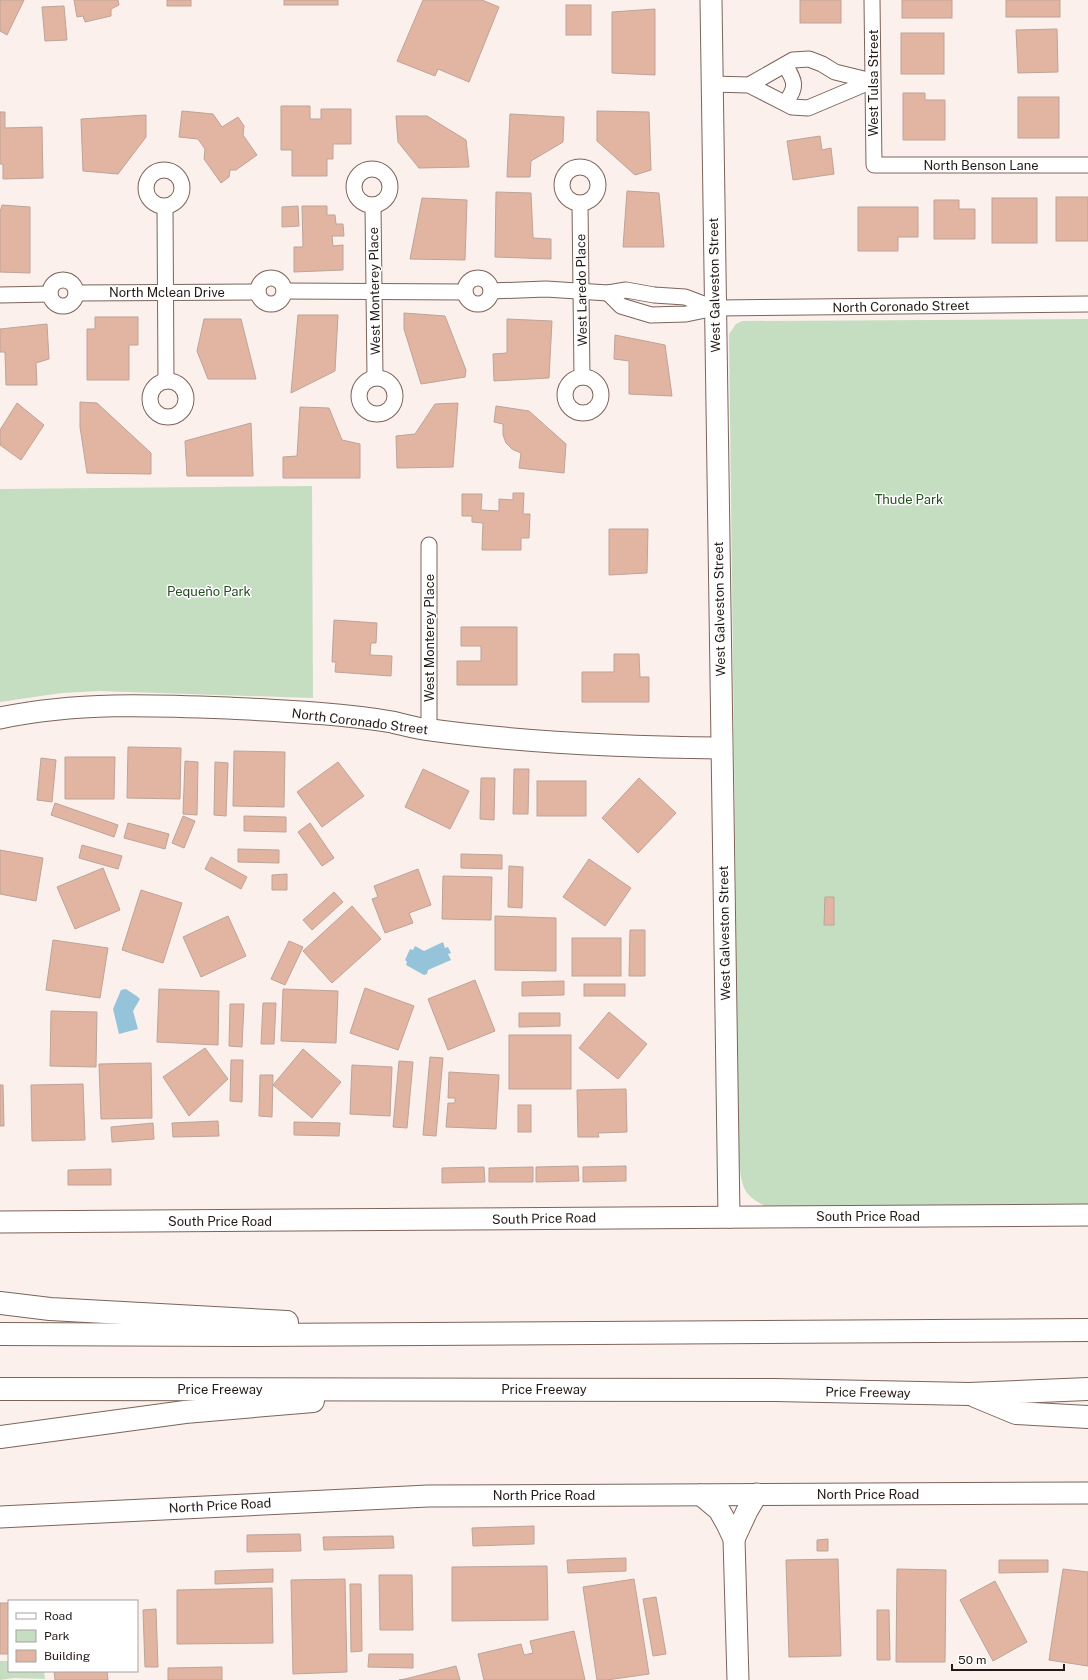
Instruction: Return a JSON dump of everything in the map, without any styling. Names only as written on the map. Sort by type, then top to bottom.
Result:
[{"type":"highway","points":[[0,1303],[50,1309],[223,1318],[466,1334]]},
{"type":"highway","points":[[0,1334],[241,1336],[1088,1330]]},
{"type":"highway","name":"Price Freeway","points":[[0,1389],[775,1390],[969,1394],[1088,1389]]},
{"type":"highway","points":[[0,1437],[186,1412],[260,1407],[432,1389]]},
{"type":"highway","points":[[969,1394],[1016,1413],[1088,1417]]},
{"type":"street","name":"West Galveston Street","points":[[711,0],[711,84],[729,1217]]},
{"type":"street","name":"West Tulsa Street","points":[[872,0],[874,166]]},
{"type":"street","points":[[750,85],[793,60],[809,60],[822,64],[835,72],[872,81]]},
{"type":"street","points":[[785,65],[793,78],[794,86],[793,94],[785,103]]},
{"type":"street","points":[[711,84],[750,85],[792,107],[808,108],[872,81]]},
{"type":"street","name":"North Benson Lane","points":[[874,166],[1088,165]]},
{"type":"street","name":"West Laredo Place","points":[[580,204],[582,377]]},
{"type":"street","name":"West Monterey Place","points":[[373,205],[375,378]]},
{"type":"street","points":[[165,207],[166,381]]},
{"type":"street","name":"North Mclean Drive","points":[[0,295],[50,294],[54,302],[62,306],[66,306],[73,301],[76,293],[258,292],[260,284],[263,281],[270,279],[278,281],[283,287],[284,291],[465,292],[468,300],[472,303],[480,304],[488,299],[490,291],[546,289],[608,293],[626,290],[654,295],[685,297],[715,308]]},
{"type":"street","points":[[608,293],[621,306],[651,315],[686,314],[715,308]]},
{"type":"street","points":[[651,315],[654,295]]},
{"type":"street","name":"North Coronado Street","points":[[715,308],[1088,304]]},
{"type":"street","name":"West Monterey Place","points":[[429,545],[429,730]]},
{"type":"street","name":"North Coronado Street","points":[[0,718],[60,708],[95,706],[178,706],[300,712],[391,722],[429,730],[557,743],[721,748]]},
{"type":"street","name":"South Price Road","points":[[0,1222],[1088,1216]]},
{"type":"street","name":"North Price Road","points":[[0,1517],[428,1496],[500,1494],[701,1495],[1088,1493]]},
{"type":"street","points":[[734,1539],[746,1511],[757,1494]]},
{"type":"street","points":[[701,1495],[719,1510],[734,1539],[738,1680]]},
{"type":"green space","name":"Thude Park","points":[[1088,319],[1088,1205],[767,1207],[753,1199],[745,1190],[741,1178],[739,1162],[729,334],[736,324],[742,321]]},
{"type":"green space","name":"Pequeño Park","points":[[312,486],[313,698],[99,691],[62,693],[0,702],[0,489]]},
{"type":"green space","points":[[0,1661],[8,1661],[8,1672],[44,1672],[45,1679],[14,1678],[0,1680]]},
{"type":"water","points":[[443,942],[445,948],[448,947],[451,953],[448,954],[451,960],[428,970],[427,974],[424,975],[406,965],[407,962],[405,960],[410,949],[413,950],[415,946],[424,951]]},
{"type":"water","points":[[126,989],[140,999],[133,1011],[138,1029],[119,1034],[113,1009],[121,990]]},
{"type":"building","points":[[0,0],[24,0],[7,35],[0,31]]},
{"type":"building","points":[[74,0],[118,0],[119,5],[111,9],[111,16],[85,22],[83,16],[77,17]]},
{"type":"building","points":[[167,0],[191,0],[191,6],[167,6]]},
{"type":"building","points":[[284,0],[338,0],[338,5],[284,5]]},
{"type":"building","points":[[423,0],[482,0],[499,7],[469,82],[438,69],[435,76],[397,61]]},
{"type":"building","points":[[800,0],[841,0],[841,23],[800,23]]},
{"type":"building","points":[[902,0],[952,0],[952,18],[902,18]]},
{"type":"building","points":[[1006,0],[1060,0],[1060,17],[1006,17]]},
{"type":"building","points":[[566,5],[591,5],[591,35],[566,35]]},
{"type":"building","points":[[64,6],[67,40],[45,41],[42,7]]},
{"type":"building","points":[[655,9],[655,75],[612,73],[612,12]]},
{"type":"building","points":[[1057,29],[1058,72],[1018,73],[1016,30]]},
{"type":"building","points":[[901,33],[944,33],[944,74],[901,74]]},
{"type":"building","points":[[903,93],[925,93],[925,100],[945,100],[945,140],[903,140]]},
{"type":"building","points":[[1018,97],[1059,97],[1059,138],[1018,138]]},
{"type":"building","points":[[281,106],[310,106],[310,119],[321,119],[321,109],[351,109],[351,144],[333,144],[333,159],[327,159],[327,176],[292,176],[292,150],[281,150]]},
{"type":"building","points":[[182,111],[213,114],[222,127],[238,117],[244,126],[243,135],[257,155],[236,170],[230,170],[229,177],[221,183],[204,159],[205,149],[198,139],[179,137]]},
{"type":"building","points":[[597,111],[649,112],[651,170],[635,175],[597,141]]},
{"type":"building","points":[[0,112],[5,112],[5,128],[42,127],[43,178],[3,179],[3,164],[0,164]]},
{"type":"building","points":[[510,114],[564,117],[563,142],[531,161],[530,177],[507,177]]},
{"type":"building","points":[[146,115],[146,137],[118,174],[83,171],[81,119]]},
{"type":"building","points":[[396,116],[427,116],[466,140],[469,167],[419,168],[398,142]]},
{"type":"building","points":[[820,136],[822,150],[831,148],[834,174],[793,180],[787,141]]},
{"type":"building","points":[[627,191],[659,193],[664,247],[623,247]]},
{"type":"building","points":[[496,192],[531,193],[533,238],[551,239],[551,259],[495,257]]},
{"type":"building","points":[[1056,197],[1088,197],[1088,241],[1056,241]]},
{"type":"building","points":[[422,198],[467,200],[465,260],[410,259]]},
{"type":"building","points":[[992,198],[1037,198],[1037,243],[992,243]]},
{"type":"building","points":[[934,200],[959,200],[959,209],[975,209],[975,239],[934,239]]},
{"type":"building","points":[[2,205],[30,207],[30,273],[0,272],[0,212]]},
{"type":"building","points":[[298,206],[299,226],[282,227],[282,207]]},
{"type":"building","points":[[302,206],[327,206],[327,215],[335,215],[336,224],[343,224],[344,236],[332,236],[333,246],[343,245],[343,270],[294,272],[294,247],[303,247]]},
{"type":"building","points":[[858,207],[918,207],[918,237],[898,237],[898,251],[858,251]]},
{"type":"building","points":[[404,313],[445,316],[466,370],[465,377],[421,384],[404,329]]},
{"type":"building","points":[[298,315],[338,315],[335,371],[291,393]]},
{"type":"building","points":[[95,317],[138,317],[138,345],[129,345],[129,380],[87,380],[87,329],[95,329]]},
{"type":"building","points":[[204,319],[241,319],[256,379],[208,379],[197,351]]},
{"type":"building","points":[[507,319],[552,321],[549,378],[494,381],[493,354],[507,353]]},
{"type":"building","points":[[47,324],[49,359],[36,363],[37,385],[6,385],[5,352],[0,352],[0,329]]},
{"type":"building","points":[[615,335],[665,345],[672,396],[629,394],[629,361],[614,359]]},
{"type":"building","points":[[80,402],[97,403],[151,453],[151,474],[87,473],[80,427]]},
{"type":"building","points":[[17,403],[44,425],[21,460],[0,445],[0,430]]},
{"type":"building","points":[[458,403],[453,467],[397,468],[396,436],[415,434],[435,404]]},
{"type":"building","points":[[496,406],[529,411],[566,444],[564,473],[519,468],[521,453],[512,449],[506,443],[503,435],[503,424],[494,422]]},
{"type":"building","points":[[300,407],[329,408],[342,440],[360,444],[360,478],[283,478],[283,457],[297,456]]},
{"type":"building","points":[[251,423],[253,476],[187,476],[185,441]]},
{"type":"building","points":[[513,493],[524,493],[523,514],[530,514],[529,538],[521,538],[521,550],[482,550],[483,523],[472,522],[472,516],[462,516],[462,494],[482,494],[481,510],[499,511],[499,499],[513,500]]},
{"type":"building","points":[[609,529],[648,529],[647,573],[609,575]]},
{"type":"building","points":[[334,620],[377,623],[376,643],[371,643],[370,655],[392,656],[391,676],[335,672],[336,662],[332,662]]},
{"type":"building","points":[[461,627],[517,627],[517,685],[457,685],[457,661],[481,661],[481,646],[461,646]]},
{"type":"building","points":[[614,654],[639,654],[640,677],[649,677],[649,702],[582,702],[582,672],[614,672]]},
{"type":"building","points":[[128,747],[181,748],[180,799],[127,798]]},
{"type":"building","points":[[234,751],[285,752],[284,807],[233,806]]},
{"type":"building","points":[[65,757],[115,757],[114,799],[65,799]]},
{"type":"building","points":[[41,758],[56,760],[52,802],[37,800]]},
{"type":"building","points":[[185,761],[198,762],[197,815],[183,814]]},
{"type":"building","points":[[215,762],[228,763],[226,816],[214,815]]},
{"type":"building","points":[[338,762],[364,796],[322,827],[297,792]]},
{"type":"building","points":[[423,769],[469,791],[450,829],[405,807]]},
{"type":"building","points":[[514,769],[529,769],[528,814],[513,814]]},
{"type":"building","points":[[481,778],[495,778],[494,820],[480,819]]},
{"type":"building","points":[[639,778],[676,813],[638,853],[602,818]]},
{"type":"building","points":[[537,781],[586,781],[586,816],[537,816]]},
{"type":"building","points":[[55,803],[118,825],[114,837],[51,815]]},
{"type":"building","points":[[183,816],[195,821],[184,848],[172,843]]},
{"type":"building","points":[[244,816],[286,817],[286,832],[244,831]]},
{"type":"building","points":[[128,823],[169,834],[165,849],[124,838]]},
{"type":"building","points":[[310,823],[334,858],[322,866],[298,832]]},
{"type":"building","points":[[82,845],[122,856],[118,869],[79,858]]},
{"type":"building","points":[[238,849],[279,850],[279,863],[238,862]]},
{"type":"building","points":[[0,850],[43,858],[36,901],[0,894]]},
{"type":"building","points":[[461,854],[502,855],[502,869],[461,868]]},
{"type":"building","points":[[211,857],[247,877],[241,889],[205,869]]},
{"type":"building","points":[[589,859],[631,888],[605,926],[563,897]]},
{"type":"building","points":[[509,866],[523,867],[522,908],[508,907]]},
{"type":"building","points":[[103,868],[120,910],[75,929],[57,887]]},
{"type":"building","points":[[418,869],[431,905],[409,913],[413,923],[385,933],[372,899],[378,897],[374,886]]},
{"type":"building","points":[[287,874],[287,890],[272,890],[272,875]]},
{"type":"building","points":[[443,876],[492,877],[491,920],[442,919]]},
{"type":"building","points":[[141,890],[182,903],[163,963],[122,950]]},
{"type":"building","points":[[334,892],[343,902],[312,930],[303,920]]},
{"type":"building","points":[[825,897],[834,897],[834,925],[824,925]]},
{"type":"building","points":[[352,906],[381,939],[332,983],[303,951]]},
{"type":"building","points":[[228,916],[246,956],[201,977],[183,937]]},
{"type":"building","points":[[495,916],[556,918],[556,971],[495,970]]},
{"type":"building","points":[[630,930],[645,930],[645,976],[629,976]]},
{"type":"building","points":[[572,938],[621,938],[621,976],[572,976]]},
{"type":"building","points":[[53,940],[108,948],[100,998],[46,990]]},
{"type":"building","points":[[289,941],[303,947],[285,985],[271,979]]},
{"type":"building","points":[[475,980],[495,1031],[448,1050],[428,999]]},
{"type":"building","points":[[564,981],[564,995],[522,996],[522,982]]},
{"type":"building","points":[[584,984],[625,984],[625,996],[584,996]]},
{"type":"building","points":[[365,988],[414,1006],[398,1050],[350,1033]]},
{"type":"building","points":[[159,989],[219,991],[218,1045],[157,1042]]},
{"type":"building","points":[[283,989],[338,991],[336,1043],[281,1041]]},
{"type":"building","points":[[263,1003],[276,1003],[274,1044],[261,1044]]},
{"type":"building","points":[[230,1004],[244,1004],[242,1047],[229,1046]]},
{"type":"building","points":[[51,1011],[97,1012],[96,1067],[50,1066]]},
{"type":"building","points":[[609,1012],[647,1044],[618,1079],[579,1048]]},
{"type":"building","points":[[519,1013],[560,1013],[560,1026],[519,1027]]},
{"type":"building","points":[[509,1035],[571,1035],[571,1089],[509,1089]]},
{"type":"building","points":[[205,1048],[228,1079],[189,1116],[163,1077]]},
{"type":"building","points":[[303,1049],[341,1082],[312,1118],[273,1085]]},
{"type":"building","points":[[430,1057],[443,1058],[436,1136],[423,1135]]},
{"type":"building","points":[[231,1060],[243,1060],[242,1102],[230,1101]]},
{"type":"building","points":[[399,1061],[413,1062],[407,1128],[393,1127]]},
{"type":"building","points":[[151,1063],[152,1118],[101,1119],[99,1064]]},
{"type":"building","points":[[352,1065],[392,1067],[390,1116],[350,1114]]},
{"type":"building","points":[[449,1072],[499,1075],[496,1129],[446,1127],[448,1103],[455,1103],[455,1098],[448,1098]]},
{"type":"building","points":[[260,1075],[273,1075],[272,1117],[259,1116]]},
{"type":"building","points":[[83,1084],[85,1140],[32,1141],[31,1085]]},
{"type":"building","points":[[0,1085],[3,1085],[4,1126],[0,1126]]},
{"type":"building","points":[[626,1089],[627,1132],[598,1133],[599,1137],[578,1137],[577,1090]]},
{"type":"building","points":[[518,1105],[531,1105],[531,1132],[518,1132]]},
{"type":"building","points":[[218,1121],[219,1136],[173,1137],[172,1123]]},
{"type":"building","points":[[294,1122],[340,1123],[339,1136],[294,1135]]},
{"type":"building","points":[[153,1123],[154,1139],[112,1142],[111,1127]]},
{"type":"building","points":[[578,1166],[579,1181],[536,1182],[536,1167]]},
{"type":"building","points":[[626,1166],[626,1181],[583,1182],[583,1167]]},
{"type":"building","points":[[484,1167],[485,1182],[442,1183],[442,1168]]},
{"type":"building","points":[[533,1167],[533,1182],[489,1182],[489,1168]]},
{"type":"building","points":[[111,1169],[111,1185],[68,1185],[68,1170]]},
{"type":"building","points":[[534,1526],[534,1544],[473,1546],[472,1528]]},
{"type":"building","points":[[300,1534],[301,1551],[247,1552],[247,1535]]},
{"type":"building","points":[[393,1536],[394,1548],[324,1550],[323,1537]]},
{"type":"building","points":[[828,1539],[828,1551],[817,1551],[817,1540]]},
{"type":"building","points":[[626,1558],[626,1571],[568,1573],[567,1560]]},
{"type":"building","points":[[838,1559],[841,1656],[789,1657],[786,1560]]},
{"type":"building","points":[[999,1560],[1048,1560],[1048,1572],[999,1573]]},
{"type":"building","points":[[547,1566],[548,1620],[452,1621],[452,1567]]},
{"type":"building","points":[[273,1569],[273,1582],[215,1584],[215,1571]]},
{"type":"building","points":[[897,1569],[946,1570],[945,1662],[896,1662]]},
{"type":"building","points":[[1063,1569],[1088,1572],[1088,1666],[1049,1660]]},
{"type":"building","points":[[379,1575],[412,1575],[413,1630],[380,1630]]},
{"type":"building","points":[[345,1579],[347,1672],[293,1674],[291,1580]]},
{"type":"building","points":[[634,1579],[649,1674],[597,1680],[583,1587]]},
{"type":"building","points":[[995,1581],[1027,1642],[993,1661],[960,1600]]},
{"type":"building","points":[[350,1584],[361,1584],[362,1651],[351,1652]]},
{"type":"building","points":[[272,1588],[273,1643],[177,1644],[177,1590]]},
{"type":"building","points":[[656,1597],[666,1654],[653,1656],[643,1599]]},
{"type":"building","points":[[0,1603],[8,1603],[8,1654],[0,1654]]},
{"type":"building","points":[[156,1609],[158,1667],[145,1667],[143,1610]]},
{"type":"building","points":[[877,1610],[889,1610],[890,1660],[877,1660]]},
{"type":"building","points":[[574,1631],[585,1680],[484,1680],[478,1654],[521,1644],[524,1655],[533,1653],[530,1641]]},
{"type":"building","points":[[369,1654],[413,1654],[413,1668],[368,1667]]},
{"type":"building","points":[[456,1666],[460,1680],[399,1680],[405,1679]]},
{"type":"building","points":[[222,1667],[222,1680],[168,1680],[168,1668]]},
{"type":"building","points":[[54,1672],[107,1672],[108,1680],[55,1680]]}]
